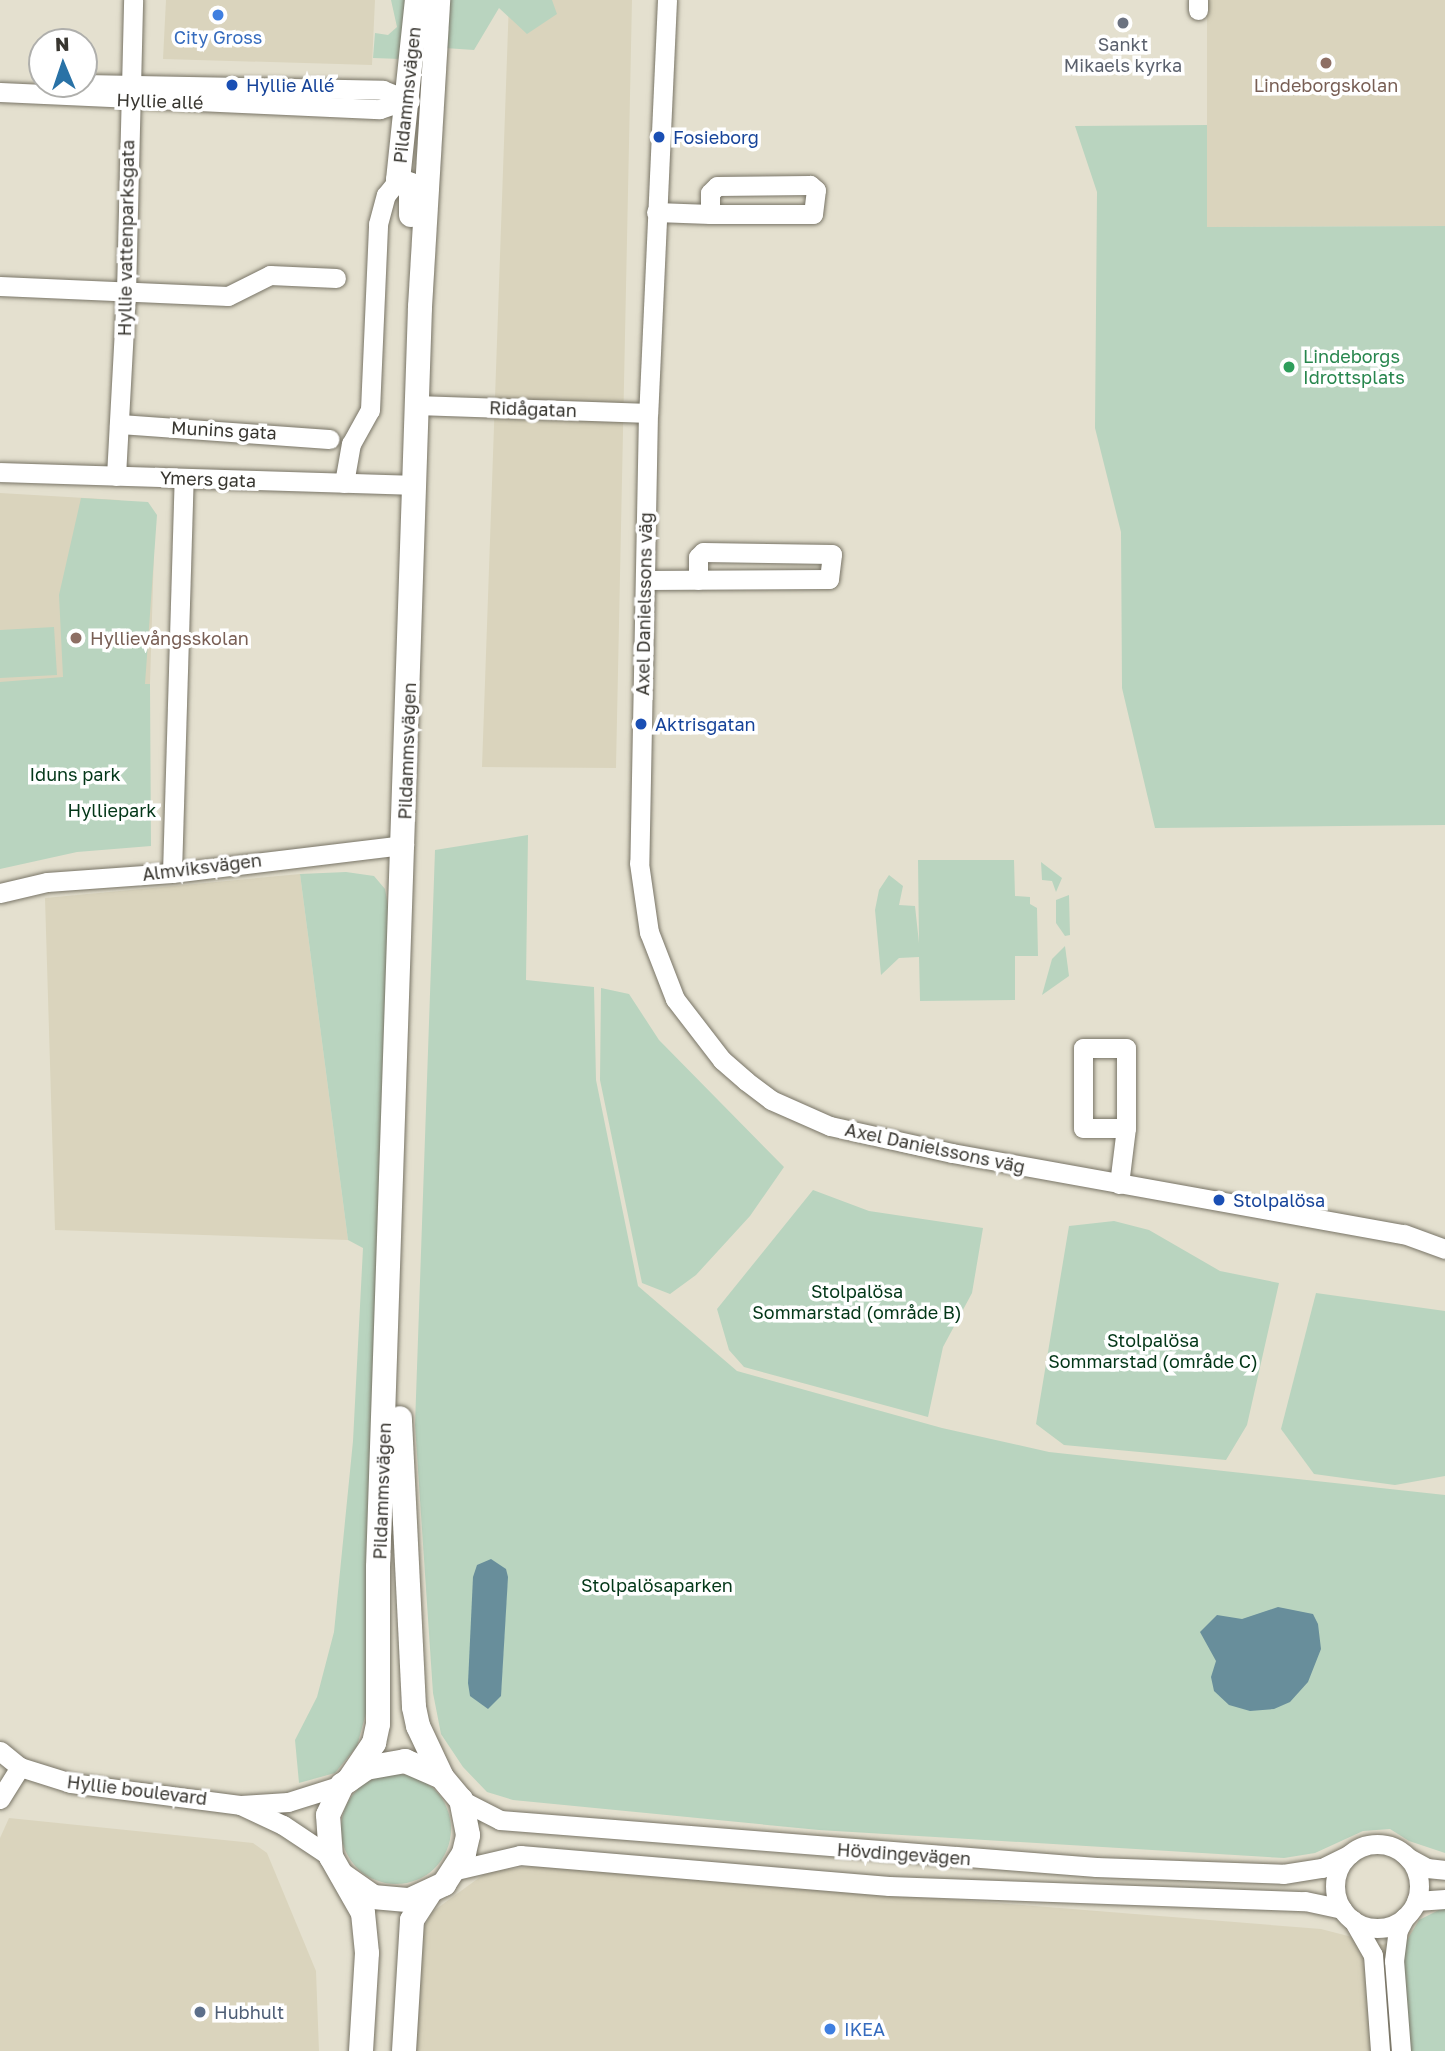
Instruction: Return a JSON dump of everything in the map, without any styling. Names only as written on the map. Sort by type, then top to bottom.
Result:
[{"type":"main road","name":"Pildammsvägen","points":[[417,0],[403,101],[398,180],[411,185],[420,307]]},
{"type":"main road","name":"Pildammsvägen","points":[[362,2051],[367,1953],[363,1913],[337,1866],[328,1815],[345,1782],[375,1741],[378,1724],[378,1567],[394,1195],[420,307],[438,0]]},
{"type":"main road","name":"Pildammsvägen","points":[[394,1195],[411,1679],[418,1726],[442,1777],[461,1800],[468,1835],[456,1870],[429,1895],[412,1920],[404,2051]]},
{"type":"main road","name":"Pildammsvägen","points":[[345,1782],[366,1768],[405,1761],[442,1777]]},
{"type":"main road","points":[[337,1866],[356,1888],[391,1901],[429,1895]]},
{"type":"street","name":"Hyllie vattenparksgata","points":[[116,476],[126,292],[133,0]]},
{"type":"street","name":"Axel Danielssons väg","points":[[667,0],[648,413],[639,884],[660,966],[675,999],[722,1060],[771,1100],[830,1126],[1119,1184],[1404,1234],[1445,1249]]},
{"type":"street","points":[[0,82],[28,83]]},
{"type":"street","name":"Hyllie allé","points":[[98,86],[130,92]]},
{"type":"street","name":"Hyllie allé","points":[[0,92],[383,90],[403,101],[432,104]]},
{"type":"street","points":[[344,483],[351,444],[370,410],[378,224],[386,195],[398,180]]},
{"type":"street","points":[[656,212],[710,214],[814,214],[816,190],[810,185],[717,186],[710,193],[710,214]]},
{"type":"street","points":[[0,286],[228,296],[270,275],[336,278]]},
{"type":"street","name":"Ridågatan","points":[[418,405],[648,413]]},
{"type":"street","name":"Munins gata","points":[[118,424],[329,439]]},
{"type":"street","name":"Ymers gata","points":[[0,472],[416,485]]},
{"type":"street","points":[[172,873],[184,478]]},
{"type":"street","points":[[645,580],[698,580],[829,579],[832,554],[703,552],[698,557],[698,580]]},
{"type":"street","name":"Almviksvägen","points":[[0,893],[47,882],[172,873],[404,845]]},
{"type":"street","points":[[1119,1184],[1126,1128],[1126,1048],[1083,1048],[1083,1128],[1126,1128]]},
{"type":"street","name":"Hyllie boulevard","points":[[0,1751],[20,1767],[71,1783],[240,1805],[288,1802],[345,1782]]},
{"type":"street","points":[[0,1799],[20,1767]]},
{"type":"street","name":"Hövdingevägen","points":[[461,1800],[500,1820],[1096,1867],[1283,1874],[1322,1868],[1360,1848],[1385,1844],[1427,1868],[1445,1870]]},
{"type":"street","name":"Hyllie boulevard","points":[[240,1805],[337,1866]]},
{"type":"street","name":"Hövdingevägen","points":[[456,1870],[520,1855],[889,1886],[1306,1901],[1347,1914],[1373,1928],[1411,1909],[1445,1899]]},
{"type":"street","points":[[1349,1855],[1336,1881],[1347,1914],[1373,1955],[1380,2051]]},
{"type":"street","points":[[1401,2051],[1394,1961],[1398,1930],[1411,1909],[1418,1877],[1407,1856]]},
{"type":"shaded area","points":[[166,0],[375,0],[372,65],[163,59]]},
{"type":"shaded area","points":[[509,0],[632,0],[616,768],[482,767]]},
{"type":"shaded area","name":"Lindeborgskolan","points":[[1207,0],[1445,0],[1445,226],[1207,227]]},
{"type":"shaded area","name":"Hyllievångsskolan","points":[[0,493],[119,500],[155,517],[150,684],[100,688],[0,808]]},
{"type":"shaded area","points":[[300,874],[348,1240],[55,1230],[45,898]]},
{"type":"shaded area","points":[[9,1818],[253,1843],[267,1853],[316,1971],[319,2051],[0,2051],[0,1838]]},
{"type":"shaded area","points":[[537,1866],[1321,1929],[1383,1945],[1438,1917],[1445,2051],[413,2051],[420,1935],[432,1912],[487,1872]]},
{"type":"green space","points":[[391,0],[407,0],[401,59],[373,58],[375,33],[388,35],[397,27]]},
{"type":"green space","points":[[447,0],[552,0],[557,14],[527,34],[499,8],[474,50],[445,48]]},
{"type":"green space","points":[[1207,125],[1207,227],[1445,226],[1445,825],[1155,828],[1122,688],[1121,532],[1095,428],[1097,192],[1075,126]]},
{"type":"green space","name":"Iduns park","points":[[81,498],[148,502],[157,515],[145,684],[150,684],[151,846],[77,852],[0,869],[0,682],[63,677],[59,595]]},
{"type":"green space","points":[[54,627],[57,675],[0,678],[0,630]]},
{"type":"green space","name":"Stolpalösaparken","points":[[528,835],[526,980],[594,987],[596,1080],[638,1286],[737,1371],[942,1428],[1049,1452],[1445,1495],[1445,1853],[1409,1841],[1390,1829],[1363,1831],[1315,1853],[1284,1858],[819,1830],[513,1800],[487,1792],[463,1767],[441,1734],[433,1693],[415,1425],[435,850]]},
{"type":"green space","points":[[918,860],[1014,860],[1015,896],[1030,897],[1030,904],[1037,908],[1038,956],[1015,956],[1015,1000],[920,1001],[919,957],[899,958],[881,975],[875,910],[879,890],[889,875],[903,886],[899,905],[915,906],[919,943]]},
{"type":"green space","points":[[1041,862],[1062,878],[1056,892],[1052,881],[1042,880]]},
{"type":"green space","points":[[346,872],[374,876],[385,889],[391,924],[369,1702],[357,1746],[335,1773],[299,1783],[295,1740],[317,1697],[334,1632],[353,1441],[363,1248],[348,1240],[300,874]]},
{"type":"green space","points":[[1069,895],[1070,935],[1065,936],[1056,923],[1056,900]]},
{"type":"green space","points":[[1065,946],[1069,976],[1042,995],[1052,959]]},
{"type":"green space","points":[[601,988],[629,994],[659,1040],[784,1167],[750,1216],[696,1275],[670,1294],[642,1283],[600,1080]]},
{"type":"green space","name":"Stolpalösa Sommarstad (område B)","points":[[813,1190],[869,1211],[983,1228],[972,1293],[943,1347],[928,1417],[744,1367],[729,1350],[717,1309]]},
{"type":"green space","name":"Stolpalösa Sommarstad (område C)","points":[[1114,1221],[1149,1230],[1220,1271],[1279,1283],[1247,1425],[1226,1460],[1064,1445],[1036,1424],[1069,1226]]},
{"type":"green space","points":[[1316,1293],[1445,1311],[1445,1476],[1395,1485],[1314,1474],[1281,1429]]},
{"type":"green space","points":[[396,1774],[417,1778],[435,1790],[447,1808],[451,1829],[447,1850],[435,1868],[417,1880],[396,1884],[375,1880],[357,1868],[345,1850],[341,1829],[345,1808],[357,1790],[375,1778]]},
{"type":"green space","points":[[1445,1907],[1445,2051],[1408,2051],[1402,1972],[1405,1944],[1419,1920]]},
{"type":"water","points":[[491,1559],[506,1569],[508,1577],[501,1696],[488,1709],[470,1696],[468,1683],[473,1577],[477,1565]]},
{"type":"water","points":[[1278,1607],[1313,1614],[1318,1624],[1321,1649],[1308,1682],[1290,1702],[1274,1709],[1250,1711],[1229,1705],[1214,1691],[1211,1677],[1216,1661],[1200,1632],[1217,1615],[1242,1619]]},
{"type":"place","name":"City Gross","points":[[218,15]]},
{"type":"place","name":"Sankt Mikaels kyrka","points":[[1123,23]]},
{"type":"place","name":"Lindeborgskolan","points":[[1326,63]]},
{"type":"place","name":"Hyllie Allé","points":[[232,85]]},
{"type":"place","name":"Fosieborg","points":[[659,137]]},
{"type":"place","name":"Lindeborgs Idrottsplats","points":[[1289,367]]},
{"type":"place","name":"Hyllievångsskolan","points":[[76,638]]},
{"type":"place","name":"Aktrisgatan","points":[[641,724]]},
{"type":"place","name":"Stolpalösa","points":[[1219,1200]]},
{"type":"place","name":"Hubhult","points":[[200,2012]]},
{"type":"place","name":"IKEA","points":[[830,2029]]},
{"type":"park label","name":"Hylliepark","points":[[112,810]]}]
